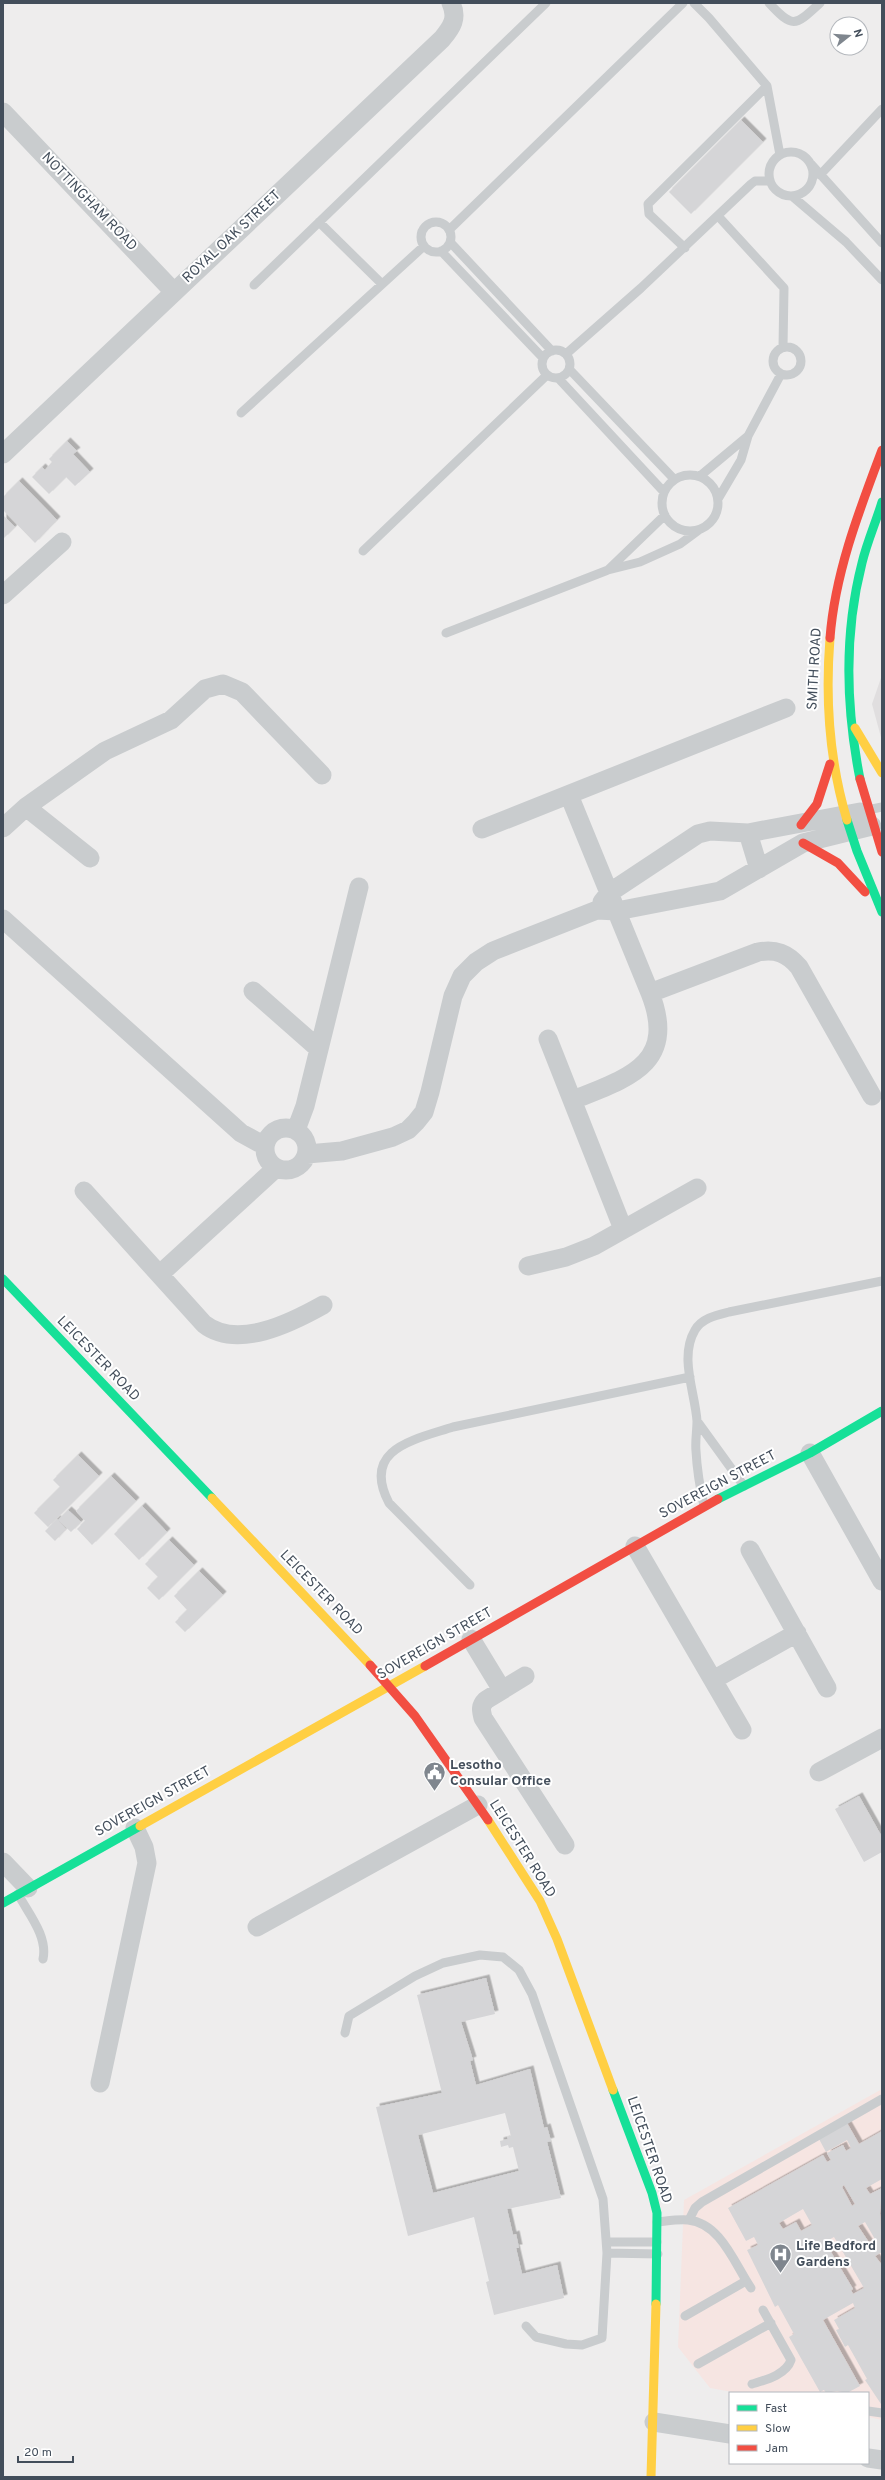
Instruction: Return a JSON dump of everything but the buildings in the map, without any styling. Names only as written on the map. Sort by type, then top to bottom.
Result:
[{"type":"street","name":"ROYAL OAK STREET","points":[[3,454],[442,39],[454,24],[453,9]]},
{"type":"street","name":"NOTTINGHAM ROAD","points":[[3,112],[174,292]]},
{"type":"street","name":"SMITH ROAD","points":[[882,450],[866,490],[842,566],[833,608],[826,673],[826,709],[831,761],[846,824],[882,912]]},
{"type":"street","points":[[882,502],[860,571],[849,658],[849,716],[855,765],[876,817],[882,852]]},
{"type":"street","points":[[3,596],[62,542]]},
{"type":"street","points":[[842,566],[860,571]]},
{"type":"street","points":[[3,828],[26,807],[105,751],[171,720],[205,689],[223,684],[242,692],[322,775]]},
{"type":"street","points":[[482,829],[786,708]]},
{"type":"street","points":[[849,716],[882,773]]},
{"type":"street","points":[[801,825],[814,810],[821,797],[831,761]]},
{"type":"street","points":[[569,795],[650,993],[658,1020],[658,1038],[652,1053],[633,1073],[622,1080],[573,1100]]},
{"type":"street","points":[[26,807],[90,858]]},
{"type":"street","points":[[307,1154],[342,1151],[393,1137],[408,1130],[424,1112],[453,996],[462,976],[476,962],[493,951],[597,910],[617,911],[707,895],[736,883],[774,858],[803,843],[846,824],[876,817]]},
{"type":"street","points":[[597,910],[609,893],[698,834],[710,831],[748,833],[801,825],[846,824]]},
{"type":"street","points":[[748,833],[759,869]]},
{"type":"street","points":[[803,843],[833,857],[848,871],[882,912]]},
{"type":"street","points":[[296,1130],[305,1106],[359,887]]},
{"type":"street","points":[[3,919],[241,1133],[265,1146]]},
{"type":"street","points":[[650,993],[758,952],[769,950],[781,952],[791,958],[799,967],[872,1096]]},
{"type":"street","points":[[253,991],[319,1049]]},
{"type":"street","points":[[548,1039],[623,1229]]},
{"type":"street","points":[[286,1128],[296,1130],[305,1140],[307,1154],[302,1163],[295,1169],[285,1171],[276,1168],[269,1162],[265,1155],[265,1146],[269,1136],[276,1130],[286,1128]]},
{"type":"street","points":[[160,1274],[276,1168]]},
{"type":"street","points":[[528,1266],[580,1252],[696,1188]]},
{"type":"street","points":[[84,1191],[204,1324],[214,1332],[234,1336],[291,1323],[323,1305]]},
{"type":"street","name":"LEICESTER ROAD","points":[[3,1280],[390,1686],[415,1716],[478,1805],[540,1901],[555,1932],[652,2193],[657,2222],[658,2254],[654,2422],[651,2477]]},
{"type":"street","name":"SOVEREIGN STREET","points":[[3,1902],[390,1686],[704,1506],[810,1453],[882,1411]]},
{"type":"street","points":[[810,1453],[882,1581]]},
{"type":"street","points":[[635,1546],[742,1730]]},
{"type":"street","points":[[750,1550],[827,1688]]},
{"type":"street","points":[[713,1680],[797,1633]]},
{"type":"street","points":[[471,1639],[502,1690]]},
{"type":"street","points":[[525,1676],[482,1704],[483,1718],[565,1845]]},
{"type":"street","points":[[819,1772],[882,1738]]},
{"type":"street","points":[[257,1927],[478,1805]]},
{"type":"street","points":[[100,2083],[147,1863],[144,1847],[135,1828]]},
{"type":"street","points":[[3,1862],[23,1891]]},
{"type":"street","points":[[654,2422],[729,2434]]},
{"type":"street","points":[[869,2458],[882,2460]]},
{"type":"lane","points":[[254,285],[546,3]]},
{"type":"lane","points":[[449,230],[683,3]]},
{"type":"lane","points":[[694,3],[767,86],[780,155]]},
{"type":"lane","points":[[768,3],[782,18],[791,22],[800,21],[820,3]]},
{"type":"lane","points":[[685,248],[649,214],[648,204],[767,86]]},
{"type":"lane","points":[[820,175],[882,109]]},
{"type":"lane","points":[[882,243],[806,159],[794,152],[780,155],[770,166],[770,181],[779,192],[792,196],[846,242],[882,280]]},
{"type":"lane","points":[[792,196],[799,194],[810,185],[813,171],[806,159]]},
{"type":"lane","points":[[566,354],[685,248],[755,182],[770,181]]},
{"type":"lane","points":[[718,216],[784,288],[783,347],[777,352],[773,359],[775,368],[781,374],[794,374],[802,362],[797,350],[783,347]]},
{"type":"lane","points":[[319,222],[382,284]]},
{"type":"lane","points":[[450,242],[440,251],[432,251],[424,246],[421,232],[427,224],[440,222],[449,230],[450,242],[552,351]]},
{"type":"lane","points":[[241,413],[424,246]]},
{"type":"lane","points":[[440,251],[543,358]]},
{"type":"lane","points":[[500,313],[509,305]]},
{"type":"lane","points":[[559,379],[564,377],[570,370],[570,361],[566,354],[562,351],[552,351],[543,358],[542,367],[547,375],[559,379],[664,492]]},
{"type":"lane","points":[[570,370],[674,479]]},
{"type":"lane","points":[[446,633],[608,570],[646,560],[680,544],[708,524],[716,516],[718,499],[741,460],[748,436],[781,374]]},
{"type":"lane","points":[[363,552],[547,375]]},
{"type":"lane","points":[[620,444],[631,434]]},
{"type":"lane","points":[[700,476],[748,436]]},
{"type":"lane","points":[[699,530],[689,531],[679,529],[671,523],[665,515],[662,504],[664,492],[674,479],[687,475],[700,476],[712,485],[718,499]]},
{"type":"lane","points":[[608,570],[665,515]]},
{"type":"lane","points":[[704,1506],[695,1450],[697,1421],[688,1358],[695,1331],[706,1320],[729,1312],[882,1281]]},
{"type":"lane","points":[[470,1585],[389,1502],[381,1488],[379,1472],[385,1459],[398,1448],[452,1427],[690,1377]]},
{"type":"lane","points":[[697,1421],[744,1486]]},
{"type":"lane","points":[[23,1891],[40,1935],[44,1953],[43,1959]]},
{"type":"lane","points":[[345,2033],[349,2016],[415,1976],[443,1963],[480,1955],[503,1957],[519,1970],[532,1994],[603,2199],[607,2242],[602,2338],[582,2345],[566,2344],[536,2337],[526,2326]]},
{"type":"lane","points":[[689,2220],[695,2208],[702,2202],[882,2099]]},
{"type":"lane","points":[[657,2222],[689,2220],[705,2226],[717,2235],[748,2285],[685,2316]]},
{"type":"lane","points":[[607,2242],[658,2242]]},
{"type":"lane","points":[[607,2253],[658,2254]]},
{"type":"lane","points":[[752,2384],[780,2374],[789,2366],[790,2355],[763,2310]]},
{"type":"lane","points":[[698,2364],[771,2323]]},
{"type":"lane","points":[[869,2411],[882,2413]]},
{"type":"shaded area","points":[[882,675],[882,741],[872,704]]},
{"type":"shaded area","name":"Life Bedford Gardens","points":[[882,2089],[882,2420],[869,2417],[869,2392],[732,2392],[710,2388],[678,2347],[684,2200]]},
{"type":"traffic: fast","points":[[860,779],[855,752],[850,698],[849,671],[852,616],[856,589],[866,547],[882,502]]},
{"type":"traffic: fast","points":[[847,820],[857,851],[882,912]]},
{"type":"traffic: fast","points":[[3,1279],[212,1498]]},
{"type":"traffic: fast","points":[[718,1499],[810,1453],[882,1411]]},
{"type":"traffic: fast","points":[[3,1903],[140,1826]]},
{"type":"traffic: fast","points":[[613,2090],[652,2193],[657,2213],[656,2304]]},
{"type":"traffic: slow","points":[[830,638],[828,707],[832,753],[847,820]]},
{"type":"traffic: slow","points":[[855,728],[882,773]]},
{"type":"traffic: slow","points":[[212,1498],[370,1665]]},
{"type":"traffic: slow","points":[[140,1826],[425,1666]]},
{"type":"traffic: slow","points":[[488,1820],[540,1901],[557,1939],[613,2090]]},
{"type":"traffic: slow","points":[[651,2477],[656,2304]]},
{"type":"traffic: jam","points":[[830,638],[837,590],[849,542],[882,450]]},
{"type":"traffic: jam","points":[[801,825],[817,804],[830,764]]},
{"type":"traffic: jam","points":[[860,779],[882,852]]},
{"type":"traffic: jam","points":[[803,843],[838,863],[865,892]]},
{"type":"traffic: jam","points":[[425,1666],[718,1499]]},
{"type":"traffic: jam","points":[[370,1665],[415,1716],[488,1820]]},
{"type":"place","name":"Lesotho Consular Office","points":[[435,1792]]},
{"type":"place","name":"Life Bedford Gardens","points":[[781,2274]]}]
